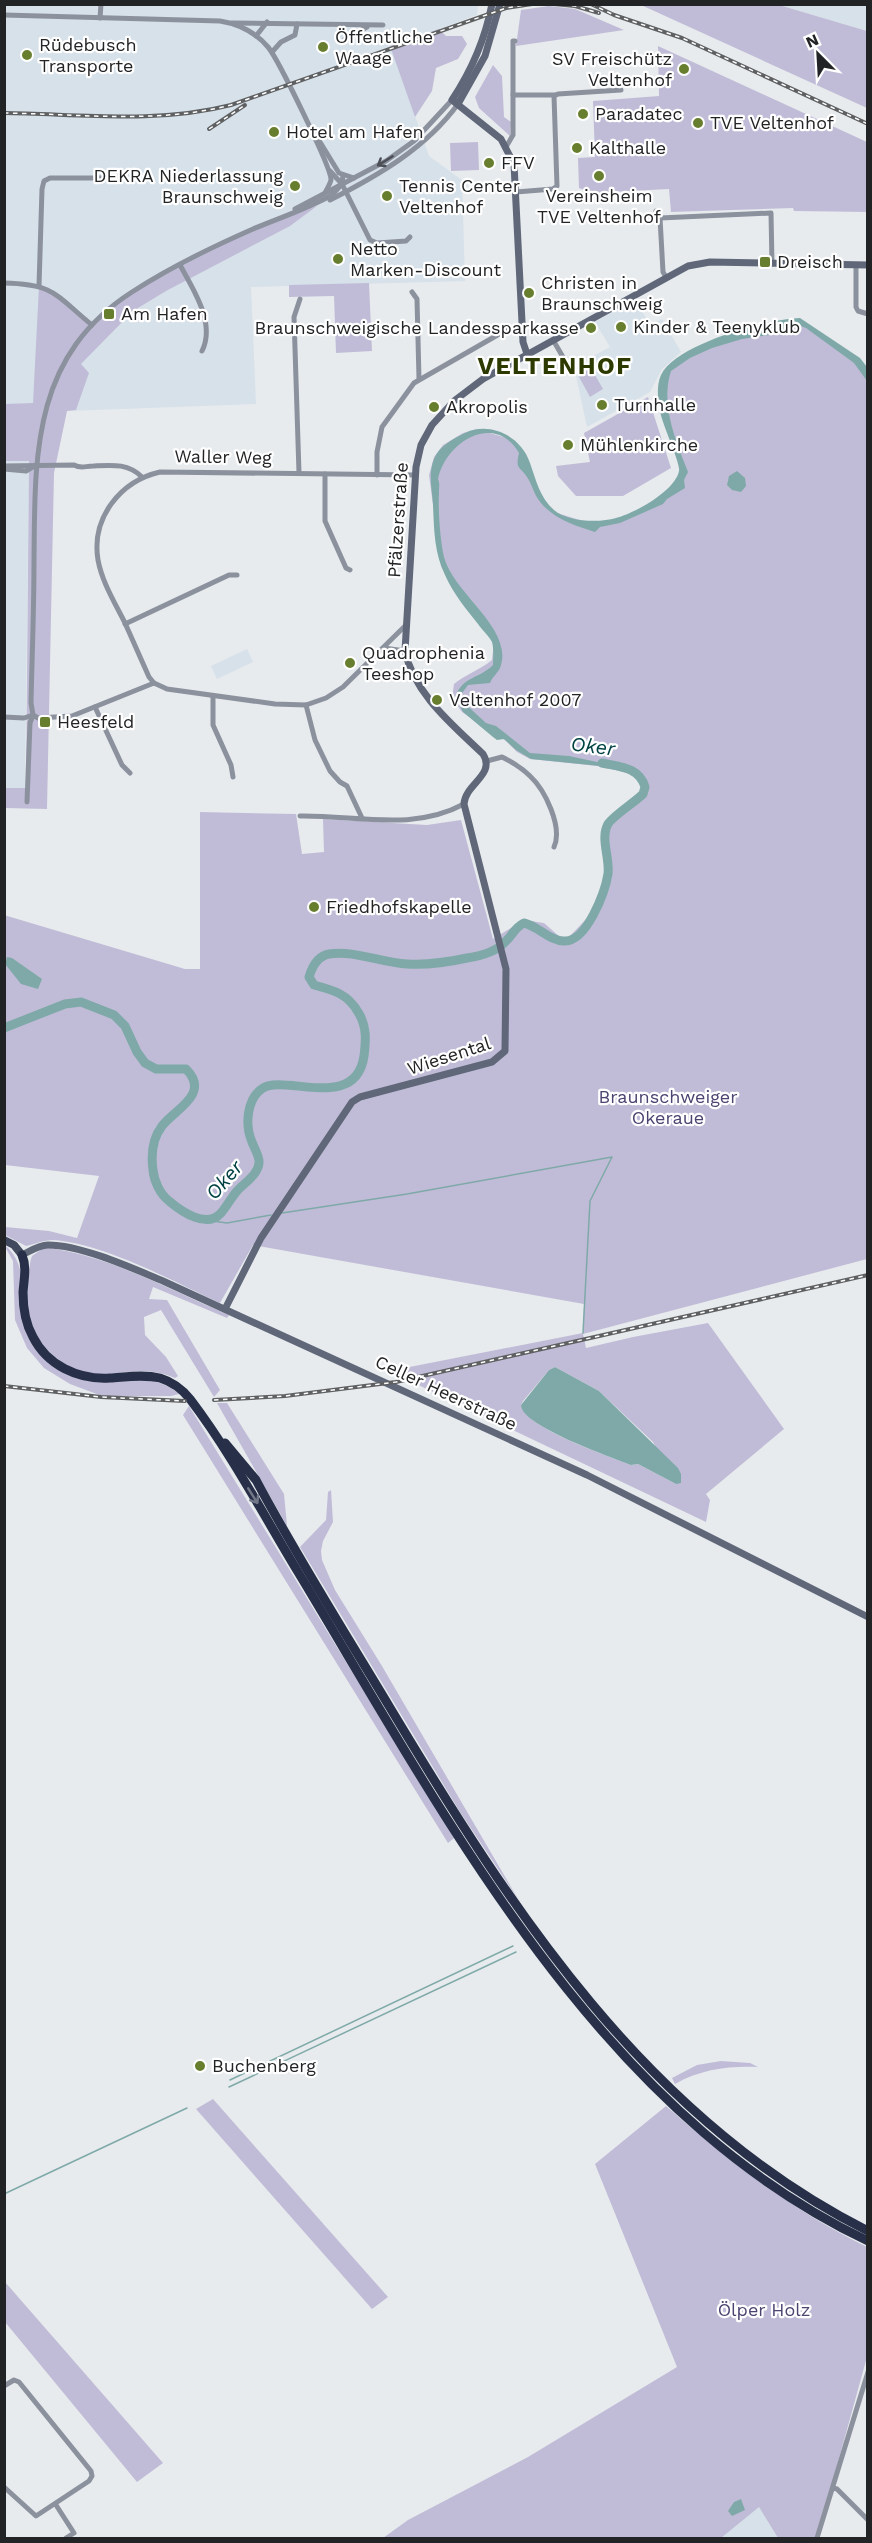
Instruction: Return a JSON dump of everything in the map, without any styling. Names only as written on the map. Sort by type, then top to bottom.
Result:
[{"type":"highway","points":[[22,1255],[25,1267],[23,1297],[25,1316],[35,1341],[47,1356],[63,1368],[87,1377],[147,1376],[171,1382],[190,1399],[211,1428],[453,1828],[525,1933],[566,1987],[641,2073],[718,2144],[780,2190],[817,2214],[867,2241]]},
{"type":"highway","points":[[211,1428],[251,1474],[461,1824],[525,1919],[573,1982],[647,2067],[717,2132],[792,2188],[867,2231]]},
{"type":"main road","points":[[4,1240],[14,1245],[22,1255]]},
{"type":"street","points":[[100,18],[101,4]]},
{"type":"street","points":[[491,27],[492,4]]},
{"type":"street","points":[[290,214],[317,206],[345,192],[418,147],[481,66],[491,27],[500,4]]},
{"type":"street","points":[[4,15],[232,23],[383,25]]},
{"type":"street","points":[[256,36],[267,22]]},
{"type":"street","points":[[232,23],[256,36],[272,52],[330,171],[331,180],[326,192]]},
{"type":"street","points":[[272,52],[281,42],[295,35],[297,24]]},
{"type":"street","points":[[346,25],[345,39],[370,25]]},
{"type":"street","points":[[506,147],[513,135],[513,41],[515,41]]},
{"type":"street","points":[[513,95],[555,95],[621,90]]},
{"type":"street","points":[[516,192],[553,189],[557,186],[553,98],[555,95]]},
{"type":"street","points":[[455,102],[494,132],[506,147],[514,164],[523,342],[527,354]]},
{"type":"street","points":[[290,214],[301,205],[386,161],[414,141],[455,102]]},
{"type":"street","points":[[310,126],[339,173],[354,178]]},
{"type":"street","points":[[330,171],[342,184],[370,240],[376,243],[406,242],[410,237]]},
{"type":"street","points":[[27,802],[30,723],[33,715],[31,703],[36,465],[40,431],[52,388],[68,357],[92,325],[123,298],[180,265],[332,195],[342,184],[343,175]]},
{"type":"street","points":[[39,286],[44,181],[50,178],[105,178]]},
{"type":"street","points":[[656,211],[660,218],[663,272],[666,277]]},
{"type":"street","points":[[660,218],[771,213],[772,264]]},
{"type":"street","name":"Pfälzerstraße","points":[[487,761],[418,685],[410,670],[405,651],[416,475],[421,445],[432,425],[447,407],[483,379],[688,266],[702,263],[867,265]]},
{"type":"street","points":[[180,265],[203,312],[205,345],[202,351]]},
{"type":"street","points":[[856,265],[856,307],[858,311],[867,314]]},
{"type":"street","points":[[4,283],[39,286],[64,299],[92,325]]},
{"type":"street","points":[[412,292],[417,299],[420,379]]},
{"type":"street","points":[[299,473],[294,316],[300,299]]},
{"type":"street","points":[[377,475],[377,452],[382,428],[414,383],[508,329],[522,326]]},
{"type":"street","points":[[553,340],[570,369]]},
{"type":"street","points":[[4,467],[26,471],[36,465],[74,465],[80,468],[129,467],[142,477],[124,489],[113,501],[103,518],[97,542],[101,571],[153,683],[167,689],[293,706],[306,705],[336,692],[405,626]]},
{"type":"street","name":"Waller Weg","points":[[142,477],[160,472],[182,470],[416,475]]},
{"type":"street","points":[[326,474],[325,521],[346,568],[350,570]]},
{"type":"street","points":[[125,624],[229,575],[237,575]]},
{"type":"street","points":[[384,648],[405,651]]},
{"type":"street","points":[[4,717],[24,718],[33,715],[38,718],[62,717],[153,683]]},
{"type":"street","points":[[213,696],[213,725],[231,765],[233,777]]},
{"type":"street","points":[[306,705],[315,740],[330,771],[347,786],[362,818]]},
{"type":"street","points":[[95,706],[122,765],[130,773]]},
{"type":"street","points":[[300,816],[420,820],[445,814],[464,804],[466,794],[486,770],[487,761],[502,757],[523,769],[536,782],[554,822],[557,836],[554,847]]},
{"type":"street","name":"Wiesental","points":[[225,1309],[261,1238],[352,1102],[492,1062],[502,1055],[506,1044],[506,977],[464,804]]},
{"type":"street","name":"Celler Heerstraße","points":[[22,1255],[44,1245],[75,1250],[130,1267],[587,1475],[867,1617]]},
{"type":"street","points":[[817,2538],[867,2372]]},
{"type":"street","points":[[4,2386],[14,2380],[19,2382],[91,2471],[92,2476],[89,2481],[56,2505],[36,2516],[4,2487]]},
{"type":"street","points":[[833,2488],[837,2489],[867,2520]]},
{"type":"street","points":[[56,2505],[74,2533],[66,2538]]},
{"type":"shaded area","points":[[5,5],[478,5],[477,15],[391,47],[429,156],[462,180],[465,281],[251,287],[256,404],[67,411],[29,460],[25,789],[5,788]]},
{"type":"shaded area","points":[[779,5],[867,5],[867,31]]},
{"type":"shaded area","points":[[635,299],[650,325],[662,319],[681,352],[662,369],[650,392],[587,427],[575,371],[590,362],[588,359],[610,347],[595,322]]},
{"type":"shaded area","points":[[247,649],[253,662],[217,679],[211,666]]},
{"type":"shaded area","points":[[745,2484],[778,2538],[716,2538]]},
{"type":"green space","points":[[641,5],[779,5],[867,31],[867,108]]},
{"type":"green space","points":[[549,6],[575,9],[624,30],[516,46],[521,10]]},
{"type":"green space","points":[[439,29],[446,36],[462,36],[467,44],[458,59],[436,68],[432,91],[415,117],[390,46]]},
{"type":"green space","name":"TVE Veltenhof","points":[[658,46],[867,142],[867,212],[794,211],[793,208],[671,212],[669,189],[592,193],[579,188],[578,158],[595,157],[593,101],[659,96]]},
{"type":"green space","points":[[493,65],[502,76],[504,117],[511,122],[510,136],[479,108],[475,97]]},
{"type":"green space","points":[[478,142],[479,170],[451,171],[450,143]]},
{"type":"green space","points":[[317,206],[290,226],[166,291],[133,311],[81,364],[89,373],[76,410],[67,411],[54,473],[47,809],[5,808],[5,788],[26,788],[29,461],[5,461],[5,404],[33,403],[39,286],[50,290],[92,325],[135,290],[248,232],[289,214]]},
{"type":"green space","points":[[369,283],[372,351],[336,353],[334,296],[289,297],[289,285]]},
{"type":"green space","name":"Braunschweiger Okeraue","points":[[797,323],[805,325],[867,372],[867,1259],[583,1334],[586,1348],[708,1323],[784,1429],[706,1494],[710,1500],[706,1522],[389,1371],[583,1333],[584,1304],[253,1245],[220,1303],[95,1248],[53,1240],[26,1246],[5,1235],[5,1227],[49,1231],[77,1238],[99,1176],[5,1165],[4,915],[185,969],[200,969],[200,812],[296,814],[302,854],[324,852],[323,819],[427,825],[461,820],[493,939],[524,920],[544,923],[560,937],[568,938],[590,915],[606,875],[602,835],[609,817],[634,802],[644,787],[637,775],[597,766],[530,759],[462,712],[452,698],[454,684],[492,660],[494,642],[458,597],[441,566],[429,475],[434,457],[443,445],[463,433],[477,429],[513,440],[540,495],[554,512],[592,524],[621,518],[650,504],[676,485],[683,469],[661,412],[670,370],[687,356],[723,340]],"holes":[[[555,1367],[599,1391],[653,1442],[676,1484],[638,1464],[631,1465],[552,1432],[526,1414],[521,1405],[549,1370]]]},
{"type":"green space","points":[[591,368],[603,389],[590,397],[578,375]]},
{"type":"green space","points":[[648,397],[671,468],[623,496],[576,496],[558,476],[556,466],[590,462],[584,433]]},
{"type":"green space","points":[[4,1245],[18,1264],[32,1336],[37,1350],[46,1361],[60,1370],[75,1374],[148,1380],[165,1385],[179,1394],[102,1396],[70,1384],[44,1368],[27,1348],[15,1320],[13,1261]]},
{"type":"green space","points":[[48,1248],[94,1258],[117,1266],[229,1315],[227,1318],[153,1287],[149,1299],[167,1300],[220,1390],[214,1397],[161,1310],[144,1317],[145,1335],[166,1357],[178,1376],[175,1378],[144,1371],[104,1375],[82,1373],[46,1349],[33,1329],[27,1305],[27,1293],[32,1256]]},
{"type":"green space","points":[[217,1403],[227,1403],[284,1494],[287,1526]]},
{"type":"green space","points":[[189,1406],[454,1838],[448,1843],[183,1415]]},
{"type":"green space","points":[[331,1490],[333,1522],[323,1541],[321,1551],[322,1560],[335,1590],[518,1899],[460,1812],[300,1547],[326,1520],[328,1492]]},
{"type":"green space","points":[[721,2061],[750,2063],[758,2067],[715,2070],[695,2075],[675,2084],[672,2078],[697,2065]]},
{"type":"green space","points":[[213,2099],[388,2297],[372,2309],[196,2109]]},
{"type":"green space","name":"Ölper Holz","points":[[666,2106],[713,2146],[787,2201],[867,2247],[867,2357],[817,2538],[778,2538],[759,2507],[721,2538],[383,2538],[408,2520],[528,2457],[677,2367],[595,2164]]},
{"type":"green space","points":[[4,2282],[163,2463],[137,2482],[5,2322]]},
{"type":"water","points":[[800,318],[860,358],[867,367],[867,381],[854,363],[806,328],[798,325],[782,333],[742,339],[712,348],[690,358],[671,371],[667,397],[671,423],[688,472],[684,480],[685,488],[663,504],[620,523],[600,527],[595,532],[549,511],[538,499],[529,480],[519,467],[519,453],[509,441],[497,434],[485,433],[472,436],[451,453],[438,479],[441,542],[444,557],[459,585],[492,626],[499,640],[502,654],[500,668],[490,683],[468,685],[460,696],[461,700],[486,723],[496,726],[530,753],[569,756],[630,769],[531,759],[504,739],[497,740],[463,712],[455,697],[462,685],[493,665],[493,648],[491,640],[464,607],[452,588],[439,558],[434,531],[431,482],[431,470],[436,454],[447,443],[465,433],[484,429],[504,433],[520,445],[526,453],[542,494],[554,510],[567,517],[593,521],[609,520],[624,515],[662,493],[676,479],[679,471],[661,417],[658,398],[659,379],[670,364],[684,353],[724,335],[766,323]]},
{"type":"water","points":[[737,471],[745,478],[746,486],[741,492],[732,490],[727,485],[729,476]]},
{"type":"water","points":[[7,957],[12,958],[42,979],[38,989],[21,984],[5,964]]},
{"type":"water","points":[[555,1367],[599,1391],[678,1468],[681,1483],[676,1484],[638,1464],[631,1465],[569,1440],[535,1422],[525,1413],[521,1405],[549,1370]]},
{"type":"water","points":[[741,2499],[745,2510],[732,2516],[728,2511],[734,2502]]},
{"type":"waterway","name":"Oker","points":[[4,1028],[65,1004],[81,1002],[114,1015],[125,1026],[137,1052],[145,1063],[156,1069],[186,1069],[193,1078],[195,1086],[193,1094],[162,1126],[156,1136],[152,1164],[158,1187],[169,1201],[195,1217],[215,1218],[258,1167],[259,1158],[248,1128],[248,1113],[257,1093],[273,1085],[334,1087],[348,1083],[358,1073],[365,1050],[363,1023],[354,1006],[345,997],[314,985],[309,977],[313,966],[321,957],[339,953],[397,963],[437,963],[492,951],[524,923],[560,941],[573,939],[581,933],[594,914],[608,874],[605,842],[608,824],[643,794],[645,787],[634,772],[602,763]]},
{"type":"waterway","points":[[282,1213],[407,1194],[612,1157],[590,1201],[583,1333]]},
{"type":"waterway","points":[[206,1220],[227,1223],[271,1215]]},
{"type":"waterway","points":[[230,2080],[513,1946]]},
{"type":"waterway","points":[[229,2087],[516,1952]]},
{"type":"waterway","points":[[4,2194],[187,2108]]},
{"type":"railway","points":[[4,113],[147,116],[203,111],[231,105],[506,8],[532,4]]},
{"type":"railway","points":[[554,4],[575,6],[599,13]]},
{"type":"railway","points":[[591,4],[614,15],[682,38],[868,124]]},
{"type":"railway","points":[[209,129],[245,105]]},
{"type":"railway","points":[[214,1400],[285,1396],[396,1382],[868,1275]]},
{"type":"railway","points":[[4,1386],[101,1397],[185,1401]]},
{"type":"place","name":"Öffentliche Waage","points":[[323,47]]},
{"type":"place","name":"Rüdebusch Transporte","points":[[27,55]]},
{"type":"place","name":"SV Freischütz Veltenhof","points":[[684,69]]},
{"type":"place","name":"Paradatec","points":[[583,114]]},
{"type":"place","name":"TVE Veltenhof","points":[[698,123]]},
{"type":"place","name":"Hotel am Hafen","points":[[274,132]]},
{"type":"place","name":"Kalthalle","points":[[577,148]]},
{"type":"place","name":"FFV","points":[[489,163]]},
{"type":"place","name":"Vereinsheim TVE Veltenhof","points":[[599,176]]},
{"type":"place","name":"DEKRA Niederlassung Braunschweig","points":[[295,186]]},
{"type":"place","name":"Tennis Center Veltenhof","points":[[387,196]]},
{"type":"place","name":"Netto Marken-Discount","points":[[338,259]]},
{"type":"place","name":"Dreisch","points":[[765,262]]},
{"type":"place","name":"Christen in Braunschweig","points":[[529,293]]},
{"type":"place","name":"Am Hafen","points":[[109,314]]},
{"type":"place","name":"Kinder & Teenyklub","points":[[621,327]]},
{"type":"place","name":"Braunschweigische Landessparkasse","points":[[591,328]]},
{"type":"place","name":"Turnhalle","points":[[602,405]]},
{"type":"place","name":"Akropolis","points":[[434,407]]},
{"type":"place","name":"Mühlenkirche","points":[[568,445]]},
{"type":"place","name":"Quadrophenia Teeshop","points":[[350,663]]},
{"type":"place","name":"Veltenhof 2007","points":[[437,700]]},
{"type":"place","name":"Heesfeld","points":[[45,722]]},
{"type":"place","name":"Friedhofskapelle","points":[[314,907]]},
{"type":"place","name":"Buchenberg","points":[[200,2066]]},
{"type":"district","name":"VELTENHOF","points":[[555,366]]}]
